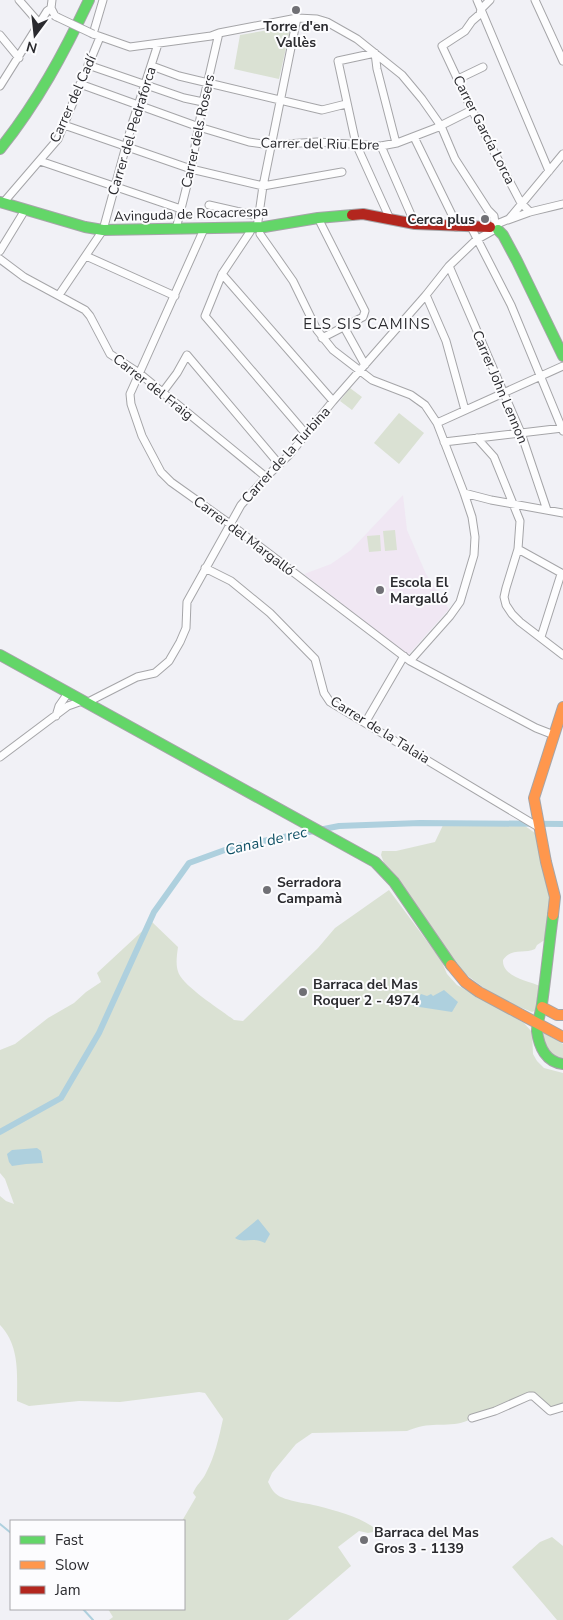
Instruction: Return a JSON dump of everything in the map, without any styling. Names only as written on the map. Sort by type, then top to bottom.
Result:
[{"type":"main road","points":[[0,149],[42,92],[90,0]]},
{"type":"main road","name":"Avinguda de Rocacrespa","points":[[1,202],[85,227],[103,230],[256,230],[318,218],[363,214],[414,224],[494,228]]},
{"type":"main road","points":[[494,228],[517,260],[563,356]]},
{"type":"main road","points":[[0,655],[375,862],[403,893],[465,982],[479,992],[563,1037]]},
{"type":"main road","points":[[563,707],[534,798],[555,897],[540,1025],[537,1030],[542,1052],[551,1061],[563,1064]]},
{"type":"main road","points":[[542,1007],[560,1015]]},
{"type":"main road","points":[[540,1025],[560,1015]]},
{"type":"street","points":[[18,0],[40,24]]},
{"type":"street","points":[[52,0],[51,8],[55,16],[97,36],[130,47],[211,36],[218,33],[297,18],[317,19],[327,22],[375,52],[402,75],[422,99],[441,126],[455,159],[488,210],[494,216],[494,228]]},
{"type":"street","name":"Carrer del Cadí","points":[[1,202],[58,139],[88,65],[97,36],[103,0]]},
{"type":"street","points":[[477,0],[549,171]]},
{"type":"street","points":[[481,9],[490,0]]},
{"type":"street","points":[[535,0],[563,61]]},
{"type":"street","points":[[0,86],[47,11],[51,8]]},
{"type":"street","name":"Carrer García Lorca","points":[[481,9],[480,14],[466,31],[442,46],[472,110],[521,203],[530,212]]},
{"type":"street","points":[[297,18],[256,230],[222,274],[205,316],[306,434]]},
{"type":"street","name":"Carrer dels Rosers","points":[[176,229],[191,169],[218,33]]},
{"type":"street","points":[[0,35],[19,58]]},
{"type":"street","name":"Carrer del Pedraforca","points":[[59,295],[103,230],[158,44]]},
{"type":"street","points":[[375,52],[338,60],[356,144],[390,219]]},
{"type":"street","points":[[375,52],[377,69],[396,143]]},
{"type":"street","points":[[88,65],[203,102]]},
{"type":"street","points":[[152,66],[179,76],[322,110],[346,104]]},
{"type":"street","points":[[458,79],[483,67]]},
{"type":"street","name":"Carrer del Riu Ebre","points":[[80,84],[199,127],[249,142],[271,145],[317,142],[381,146],[414,137],[472,110]]},
{"type":"street","points":[[64,125],[191,169],[263,186],[342,172]]},
{"type":"street","points":[[414,137],[456,223],[456,227]]},
{"type":"street","points":[[381,146],[414,224]]},
{"type":"street","points":[[494,228],[508,219],[563,154]]},
{"type":"street","points":[[40,161],[181,209]]},
{"type":"street","points":[[494,228],[509,219],[563,204]]},
{"type":"street","points":[[209,205],[258,216]]},
{"type":"street","points":[[0,251],[25,210]]},
{"type":"street","points":[[318,218],[365,312],[363,317],[322,338]]},
{"type":"street","points":[[444,442],[521,432],[563,429],[511,305],[476,240],[473,227]]},
{"type":"street","name":"Carrer de la Turbina","points":[[0,757],[68,706],[84,702],[137,677],[155,673],[169,661],[186,628],[187,602],[241,505],[266,476],[289,455],[449,266],[476,240],[494,228]]},
{"type":"street","name":"Carrer del Margalló","points":[[204,229],[130,394],[131,404],[142,436],[161,472],[171,482],[230,524],[410,661],[536,728],[554,735]]},
{"type":"street","points":[[256,230],[293,281],[322,338],[333,350],[362,368]]},
{"type":"street","points":[[86,256],[175,296]]},
{"type":"street","name":"Carrer del Fraig","points":[[0,259],[24,277],[85,310],[110,354],[139,373],[266,476]]},
{"type":"street","name":"Carrer John Lennon","points":[[449,266],[521,432],[547,510]]},
{"type":"street","points":[[222,274],[333,401]]},
{"type":"street","points":[[426,295],[446,341],[465,410]]},
{"type":"street","points":[[344,327],[362,368],[372,380],[411,395],[425,405],[437,423],[472,517],[475,537],[474,555],[460,602],[410,661]]},
{"type":"street","points":[[162,393],[177,373],[187,355],[279,464]]},
{"type":"street","points":[[437,423],[563,366]]},
{"type":"street","points":[[477,438],[494,457],[520,521],[518,549],[504,597],[506,605],[520,622],[563,654]]},
{"type":"street","points":[[464,493],[563,513]]},
{"type":"street","points":[[518,549],[562,574],[541,637]]},
{"type":"street","name":"Carrer de la Talaia","points":[[205,568],[231,581],[270,613],[315,659],[324,692],[330,702],[540,828]]},
{"type":"street","points":[[365,722],[404,656]]},
{"type":"street","points":[[55,686],[60,700],[56,716]]},
{"type":"street","points":[[59,706],[68,693]]},
{"type":"street","points":[[68,693],[70,698],[68,706]]},
{"type":"street","points":[[472,1418],[495,1411],[528,1396],[533,1396],[550,1411],[563,1407]]},
{"type":"shaded area","points":[[291,26],[279,79],[234,69],[240,35]]},
{"type":"shaded area","points":[[350,388],[362,397],[352,410],[340,401]]},
{"type":"shaded area","points":[[399,413],[424,433],[399,464],[374,443]]},
{"type":"shaded area","name":"Escola El Margalló","points":[[403,495],[407,530],[426,574],[449,609],[408,655],[304,574],[331,564],[351,550]]},
{"type":"shaded area","points":[[395,530],[397,550],[385,551],[383,531]]},
{"type":"shaded area","points":[[380,535],[381,551],[369,552],[367,536]]},
{"type":"shaded area","points":[[518,821],[535,833],[551,893],[546,939],[537,945],[535,949],[509,954],[503,960],[504,966],[511,974],[540,986],[539,1009],[532,1012],[499,999],[460,970],[429,923],[384,863],[381,855],[382,851],[396,851],[435,842],[444,823]]},
{"type":"shaded area","points":[[389,890],[441,960],[447,974],[457,985],[524,1023],[532,1032],[533,1054],[537,1061],[544,1068],[563,1073],[563,1404],[551,1408],[531,1392],[476,1415],[465,1422],[423,1426],[407,1431],[312,1433],[296,1444],[272,1473],[268,1482],[272,1490],[282,1498],[347,1514],[373,1527],[373,1532],[359,1531],[338,1547],[351,1566],[288,1620],[109,1620],[113,1617],[109,1610],[185,1610],[185,1520],[183,1520],[196,1497],[193,1493],[194,1490],[205,1476],[212,1460],[223,1419],[205,1393],[199,1392],[120,1402],[79,1401],[29,1406],[17,1401],[17,1371],[14,1351],[11,1342],[0,1325],[0,1196],[14,1204],[5,1179],[0,1173],[0,1050],[15,1044],[48,1018],[74,1003],[101,982],[97,973],[152,922],[178,947],[177,968],[183,980],[234,1020],[243,1021],[318,948],[335,928]]},
{"type":"shaded area","points":[[544,1033],[563,1044],[563,1060],[550,1055],[547,1051],[544,1043]]},
{"type":"shaded area","points":[[552,1537],[563,1546],[563,1620],[557,1620],[512,1567],[540,1542]]},
{"type":"water","points":[[444,990],[458,1002],[452,1012],[413,1006],[421,994],[427,996],[431,994],[433,996]]},
{"type":"water","points":[[37,1148],[41,1151],[43,1163],[12,1166],[9,1162],[7,1154],[12,1150]]},
{"type":"water","points":[[258,1219],[270,1234],[265,1243],[257,1240],[238,1240],[235,1238]]},
{"type":"waterway","name":"Canal de rec","points":[[0,1132],[61,1098],[99,1033],[154,912],[189,863],[233,847],[339,826],[420,823],[563,824]]},
{"type":"waterway","points":[[0,1524],[10,1532]]},
{"type":"waterway","points":[[84,1610],[93,1620]]},
{"type":"traffic: fast","points":[[0,149],[26,114],[49,77],[89,0]]},
{"type":"traffic: fast","points":[[0,202],[85,227],[103,230],[264,227],[318,218],[352,215]]},
{"type":"traffic: fast","points":[[498,230],[503,235],[517,261],[563,356]]},
{"type":"traffic: fast","points":[[0,655],[375,862],[394,882],[451,965]]},
{"type":"traffic: fast","points":[[553,915],[537,1031],[544,1053],[557,1063],[563,1064]]},
{"type":"traffic: slow","points":[[553,915],[555,897],[546,862],[534,798],[563,707]]},
{"type":"traffic: slow","points":[[451,965],[465,982],[479,992],[563,1037]]},
{"type":"traffic: slow","points":[[542,1007],[557,1015],[563,1015]]},
{"type":"traffic: jam","points":[[352,215],[363,214],[415,224],[490,227]]},
{"type":"place","name":"Torre d'en Vallès","points":[[296,10]]},
{"type":"place","name":"Cerca plus","points":[[485,219]]},
{"type":"place","name":"Escola El Margalló","points":[[380,590]]},
{"type":"place","name":"Serradora Campamà","points":[[267,890]]},
{"type":"place","name":"Barraca del Mas Roquer 2 - 4974","points":[[303,992]]},
{"type":"place","name":"Barraca del Mas Gros 3 - 1139","points":[[364,1540]]},
{"type":"district","name":"ELS SIS CAMINS","points":[[367,324]]}]
